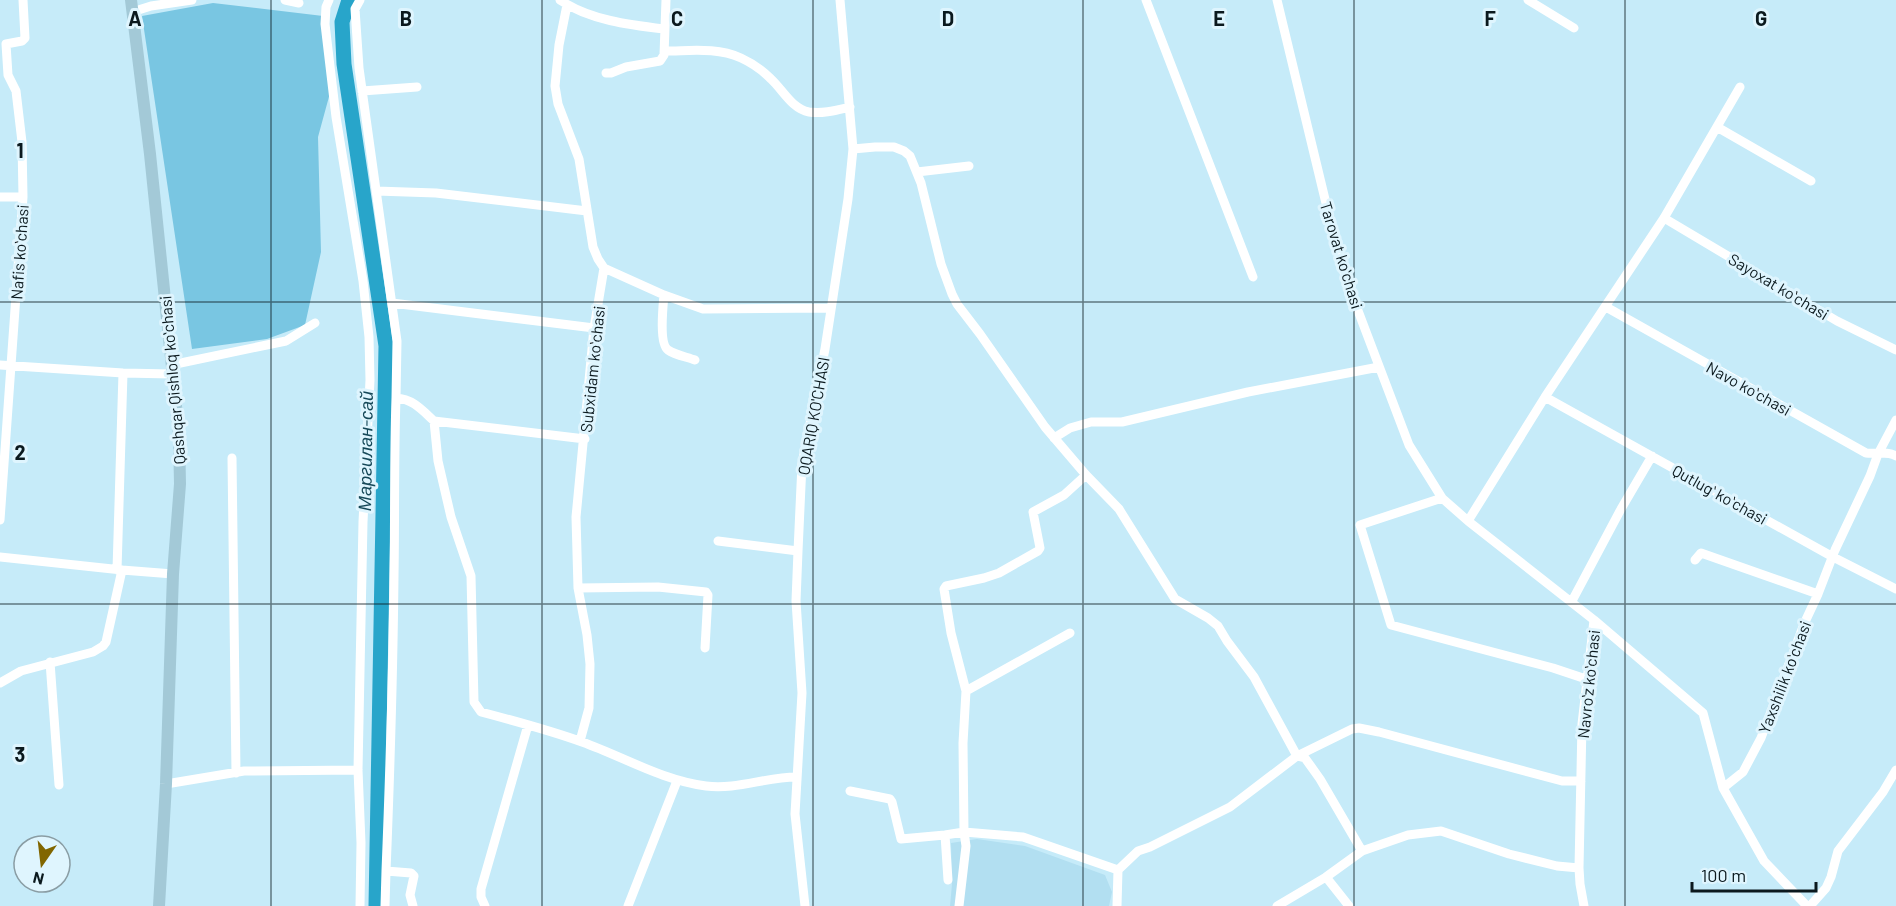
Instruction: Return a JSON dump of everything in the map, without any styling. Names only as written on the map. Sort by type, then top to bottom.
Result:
[{"type":"main road","name":"Qashqar Qishloq koʻchasi","points":[[132,6],[150,154],[180,456],[159,906]]},
{"type":"street","name":"Nafis koʻchasi","points":[[0,520],[23,197],[22,142],[16,91],[8,75],[3,44],[22,41],[25,38],[23,0]]},
{"type":"street","points":[[132,6],[151,6],[192,0]]},
{"type":"street","points":[[285,0],[299,3]]},
{"type":"street","points":[[329,0],[326,7],[325,24],[336,117],[363,281],[369,337],[370,380],[363,522],[358,770],[361,843],[360,906]]},
{"type":"street","points":[[360,0],[356,9],[358,68],[397,341],[391,737],[385,906]]},
{"type":"street","points":[[606,73],[660,61],[664,55],[666,0]]},
{"type":"street","name":"OQARIQ KO'CHASI","points":[[805,906],[795,814],[802,693],[796,601],[802,464],[825,349],[848,199],[853,149],[840,0]]},
{"type":"street","points":[[1146,0],[1254,277]]},
{"type":"street","name":"Tarovat koʻchasi","points":[[1277,0],[1337,249],[1409,446],[1442,498]]},
{"type":"street","points":[[1528,0],[1574,28]]},
{"type":"street","points":[[664,29],[637,26],[600,17],[563,2],[555,86],[558,104],[579,159],[593,247],[598,259],[604,268],[663,295],[703,309],[831,308]]},
{"type":"street","points":[[664,51],[713,50],[725,52],[744,59],[762,71],[801,109],[809,112],[828,112],[850,107]]},
{"type":"street","points":[[362,91],[417,87]]},
{"type":"street","points":[[1468,521],[1545,397],[1664,218],[1740,87]]},
{"type":"street","points":[[1717,127],[1811,181]]},
{"type":"street","points":[[853,149],[894,147],[904,150],[910,156],[917,172],[931,218],[941,264],[952,294],[1054,438],[1119,509],[1175,599],[1218,626],[1254,677],[1297,756],[1305,758],[1320,779],[1362,851]]},
{"type":"street","points":[[917,172],[969,165]]},
{"type":"street","points":[[376,190],[435,193],[587,211]]},
{"type":"street","points":[[0,196],[23,197]]},
{"type":"street","name":"Sayoxat koʻchasi","points":[[1664,218],[1837,321],[1896,350]]},
{"type":"street","name":"Subxidam koʻchasi","points":[[580,741],[589,708],[590,664],[578,588],[576,517],[594,328],[604,268]]},
{"type":"street","points":[[663,295],[664,346],[668,351],[695,360]]},
{"type":"street","points":[[392,303],[594,328]]},
{"type":"street","name":"Navo koʻchasi","points":[[1606,307],[1866,453],[1890,453],[1896,456]]},
{"type":"street","points":[[0,365],[123,373],[172,369],[286,341],[315,323]]},
{"type":"street","points":[[1054,438],[1070,428],[1091,422],[1122,422],[1248,392],[1379,367]]},
{"type":"street","points":[[0,682],[21,671],[93,652],[106,642],[120,570],[123,373]]},
{"type":"street","name":"Qutlugʻ koʻchasi","points":[[1545,397],[1833,557],[1896,589]]},
{"type":"street","points":[[396,398],[416,404],[434,421],[585,439]]},
{"type":"street","name":"Yaxshilik koʻchasi","points":[[1724,788],[1743,772],[1761,738],[1804,624],[1842,533],[1896,420]]},
{"type":"street","points":[[434,421],[438,460],[451,517],[471,576],[474,702],[481,712],[580,741],[648,771],[677,781],[722,786],[781,777],[796,777]]},
{"type":"street","points":[[1572,601],[1652,456]]},
{"type":"street","points":[[232,458],[236,773]]},
{"type":"street","points":[[959,906],[966,846],[963,743],[966,691],[951,633],[944,590],[946,586],[999,573],[1038,551],[1040,548],[1033,512],[1064,495],[1086,475]]},
{"type":"street","points":[[1442,498],[1360,525],[1391,625],[1586,679]]},
{"type":"street","name":"Navroʻz koʻchasi","points":[[1442,498],[1594,620],[1582,724],[1579,868],[1584,906]]},
{"type":"street","points":[[718,541],[798,551]]},
{"type":"street","points":[[1695,560],[1701,553],[1818,594]]},
{"type":"street","points":[[0,556],[173,574]]},
{"type":"street","points":[[578,588],[658,587],[706,592],[708,595],[705,648]]},
{"type":"street","points":[[1594,620],[1703,713],[1724,788],[1764,861],[1808,906],[1826,888],[1838,851],[1883,792],[1896,770]]},
{"type":"street","points":[[966,691],[1070,633]]},
{"type":"street","points":[[50,662],[59,785]]},
{"type":"street","points":[[485,906],[481,897],[481,889],[528,724]]},
{"type":"street","points":[[1117,906],[1118,870],[1138,851],[1230,807],[1297,756],[1352,729],[1359,728],[1562,781],[1581,781]]},
{"type":"street","points":[[166,784],[249,771],[358,770]]},
{"type":"street","points":[[628,906],[677,781]]},
{"type":"street","points":[[850,791],[890,800],[902,839],[964,831],[1023,837],[1118,870]]},
{"type":"street","points":[[1277,906],[1326,877],[1362,851],[1408,835],[1441,831],[1509,854],[1557,866],[1579,868]]},
{"type":"street","points":[[945,835],[948,880]]},
{"type":"street","points":[[386,871],[411,873],[414,876],[410,895],[413,906]]},
{"type":"street","points":[[1326,877],[1349,906]]},
{"type":"shaded area","points":[[213,3],[323,16],[330,93],[318,137],[321,252],[305,325],[267,339],[192,349],[142,16]]},
{"type":"shaded area","points":[[977,839],[1025,846],[1105,875],[1112,892],[1109,906],[950,906],[951,843]]},
{"type":"waterway","name":"Маргилан-сай","points":[[349,0],[342,22],[344,64],[386,346],[376,906]]}]
